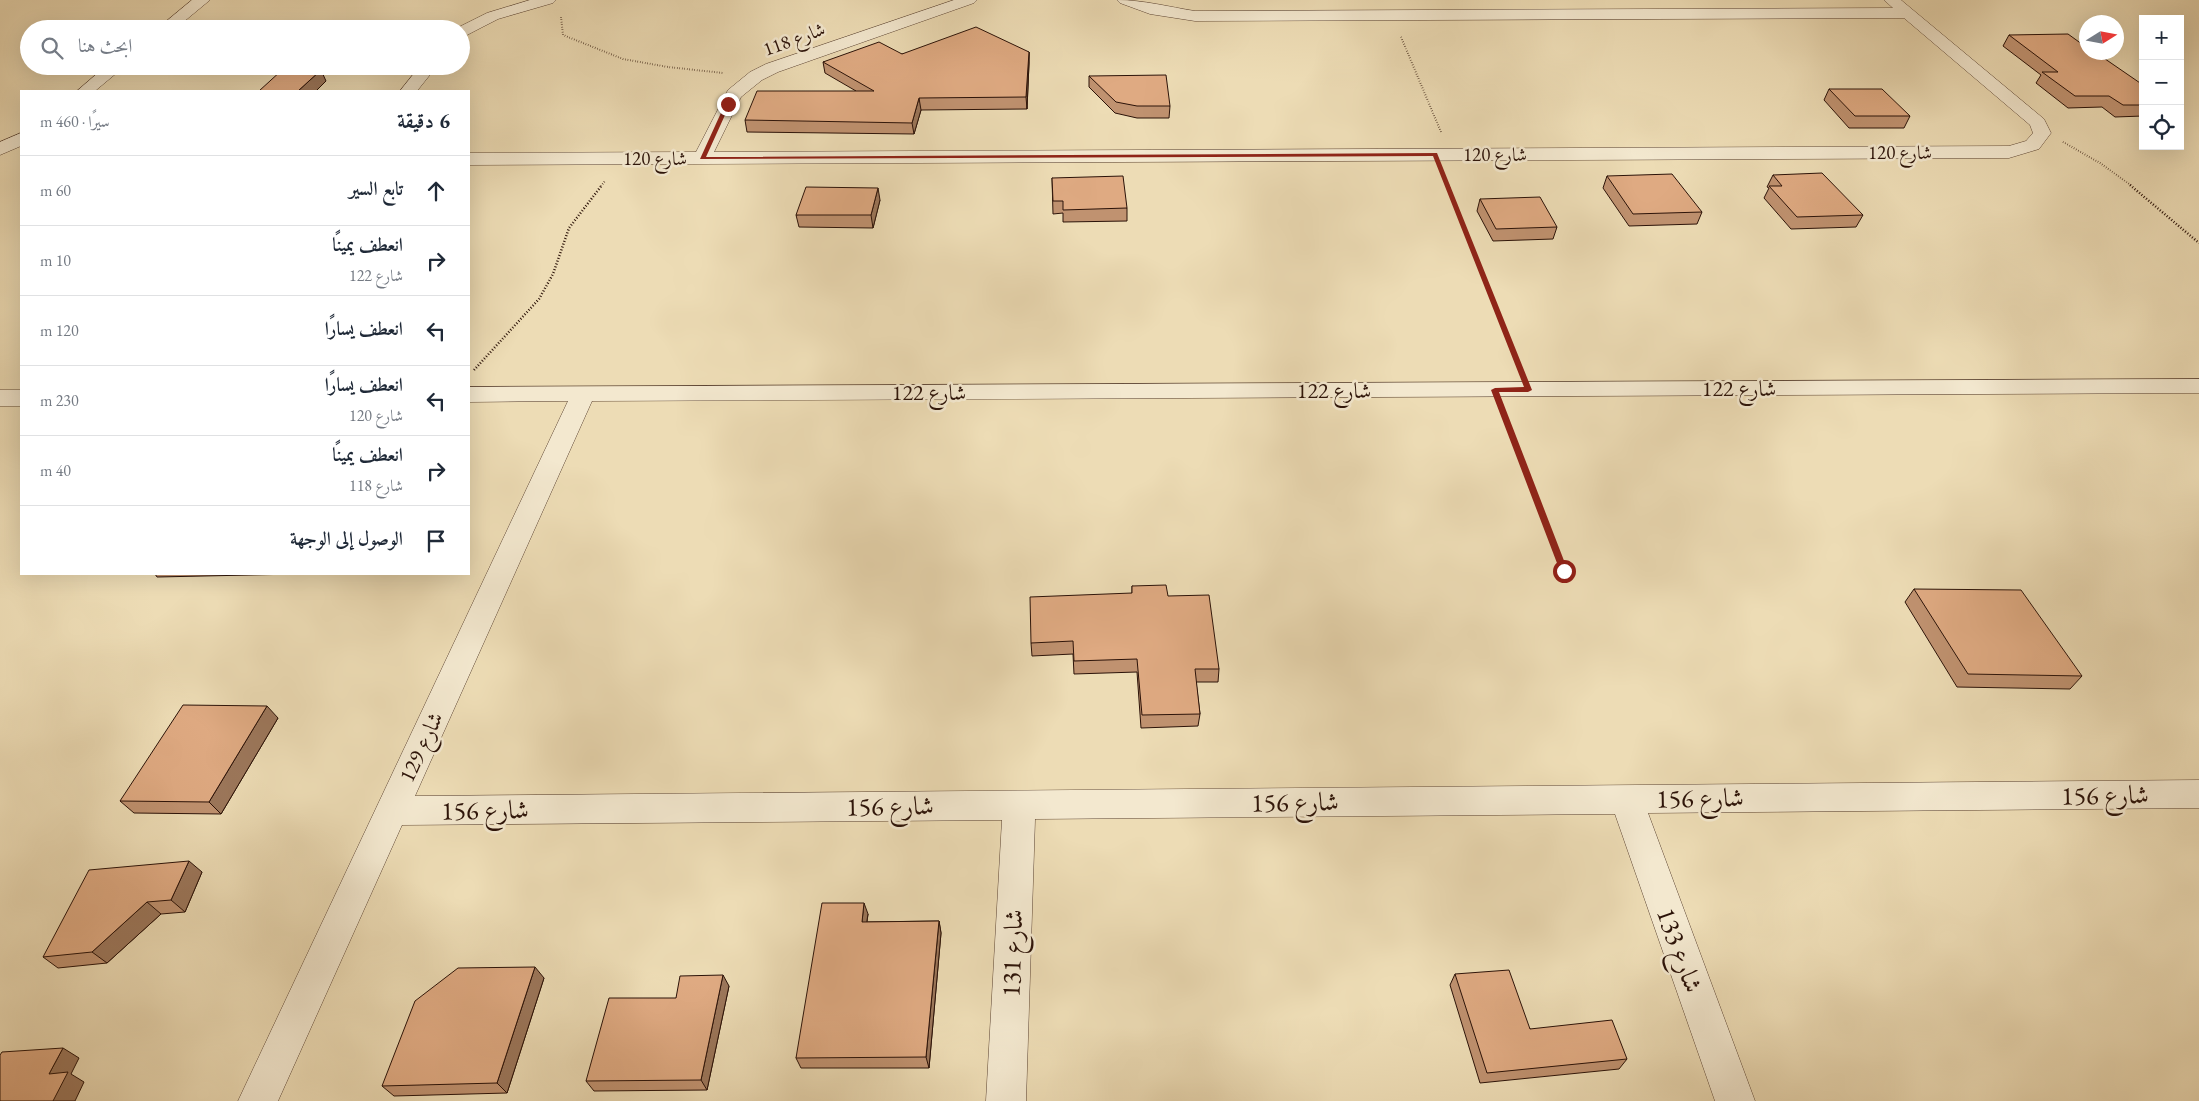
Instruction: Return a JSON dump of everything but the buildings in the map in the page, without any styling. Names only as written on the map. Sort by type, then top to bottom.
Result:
[{"type":"street","points":[[176,20],[202,0]]},
{"type":"street","points":[[470,27],[498,14],[548,0]]},
{"type":"street","name":"شارع 118","points":[[702,158],[734,94],[756,76],[772,68],[970,0]]},
{"type":"street","points":[[1125,0],[1150,9],[1195,16],[1907,12]]},
{"type":"street","points":[[1892,0],[2027,113],[2038,123],[2042,133]]},
{"type":"street","points":[[86,90],[105,75]]},
{"type":"street","points":[[409,90],[421,75]]},
{"type":"street","name":"شارع 120","points":[[470,160],[2009,152],[2033,145],[2038,142],[2042,133]]},
{"type":"street","points":[[0,148],[20,139]]},
{"type":"street","name":"شارع 122","points":[[470,394],[2199,386]]},
{"type":"street","name":"شارع 129","points":[[258,1101],[584,393]]},
{"type":"street","points":[[0,398],[20,398]]},
{"type":"street","name":"شارع 156","points":[[392,811],[2199,794]]},
{"type":"street","name":"شارع 133","points":[[1626,799],[1735,1101]]},
{"type":"street","name":"شارع 131","points":[[1006,1101],[1019,805]]},
{"type":"path","points":[[561,12],[563,35],[623,59],[668,67],[756,76]]},
{"type":"path","points":[[1392,15],[1528,390]]},
{"type":"path","points":[[2042,133],[2064,142],[2103,164],[2199,243]]},
{"type":"path","points":[[470,375],[539,299],[553,274],[569,228],[622,159]]},
{"type":"path","points":[[1495,390],[1564,571]]},
{"type":"route","points":[[728,104],[702,158],[1435,155],[1528,390],[1495,390],[1564,571]]}]
